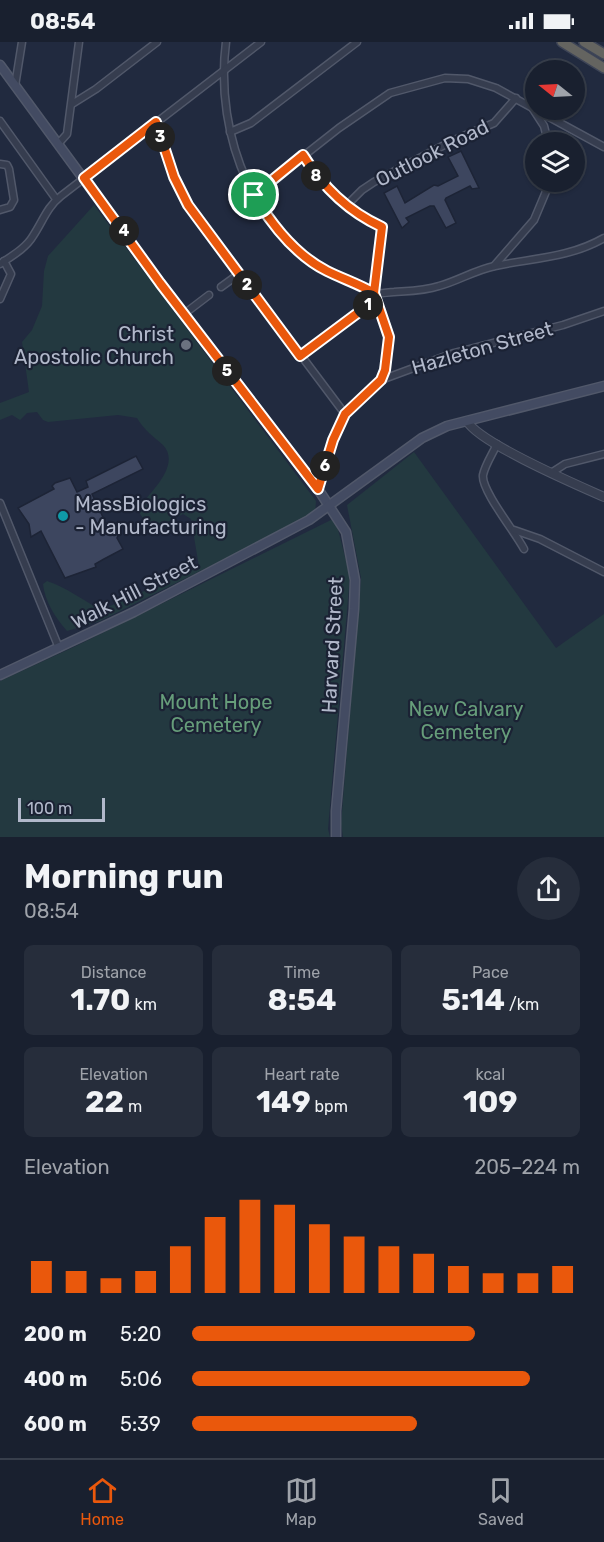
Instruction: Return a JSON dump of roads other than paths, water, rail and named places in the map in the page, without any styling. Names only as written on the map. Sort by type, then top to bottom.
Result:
[{"type":"highway","points":[[562,42],[604,68]]},
{"type":"highway","points":[[584,42],[604,54]]},
{"type":"main road","name":"Harvard Street","points":[[0,65],[184,314],[318,489],[346,532],[355,580],[352,642],[336,811],[336,837]]},
{"type":"main road","name":"Walk Hill Street","points":[[0,675],[59,648],[266,544],[309,520],[422,438],[447,426],[604,386]]},
{"type":"street","points":[[15,86],[22,42]]},
{"type":"street","points":[[58,144],[67,134],[79,42]]},
{"type":"street","points":[[72,104],[96,89],[157,42]]},
{"type":"street","points":[[226,42],[222,72],[230,132],[237,156],[254,195],[284,238],[326,271],[374,293],[421,290],[494,266],[552,258],[574,252],[604,238]]},
{"type":"street","points":[[0,299],[11,274],[2,263],[24,248],[56,199],[261,42]]},
{"type":"street","points":[[230,132],[251,123],[357,42]]},
{"type":"street","points":[[254,195],[303,155],[390,93],[445,78],[468,79],[496,88],[525,104]]},
{"type":"street","name":"Outlook Road","points":[[346,206],[362,190],[388,174],[450,142],[494,123],[516,98]]},
{"type":"street","points":[[554,120],[604,147]]},
{"type":"street","points":[[0,121],[56,199]]},
{"type":"street","points":[[156,122],[170,165],[188,205],[345,414]]},
{"type":"street","points":[[300,356],[370,303],[374,293],[382,227],[346,206],[327,189],[303,155]]},
{"type":"street","points":[[0,164],[7,165],[9,169],[14,200],[10,207],[0,210]]},
{"type":"street","points":[[494,266],[534,220],[546,192]]},
{"type":"street","points":[[221,287],[238,274]]},
{"type":"street","points":[[374,293],[389,337],[389,348],[381,380]]},
{"type":"street","points":[[184,314],[209,295]]},
{"type":"street","name":"Hazleton Street","points":[[318,489],[333,440],[345,414],[363,394],[381,380],[454,353],[563,325],[604,311]]},
{"type":"street","points":[[467,422],[472,430],[497,444],[604,497]]},
{"type":"street","points":[[497,444],[483,475],[485,489],[514,530],[524,549]]},
{"type":"street","points":[[551,472],[565,465],[604,454]]},
{"type":"street","points":[[0,503],[59,648]]},
{"type":"street","points":[[514,530],[540,539],[604,572]]},
{"type":"place","name":"Christ Apostolic Church","points":[[186,345]]},
{"type":"place","name":"MassBiologics - Manufacturing","points":[[63,516]]},
{"type":"park label","name":"Mount Hope Cemetery","points":[[216,714]]},
{"type":"park label","name":"New Calvary Cemetery","points":[[466,720]]}]
